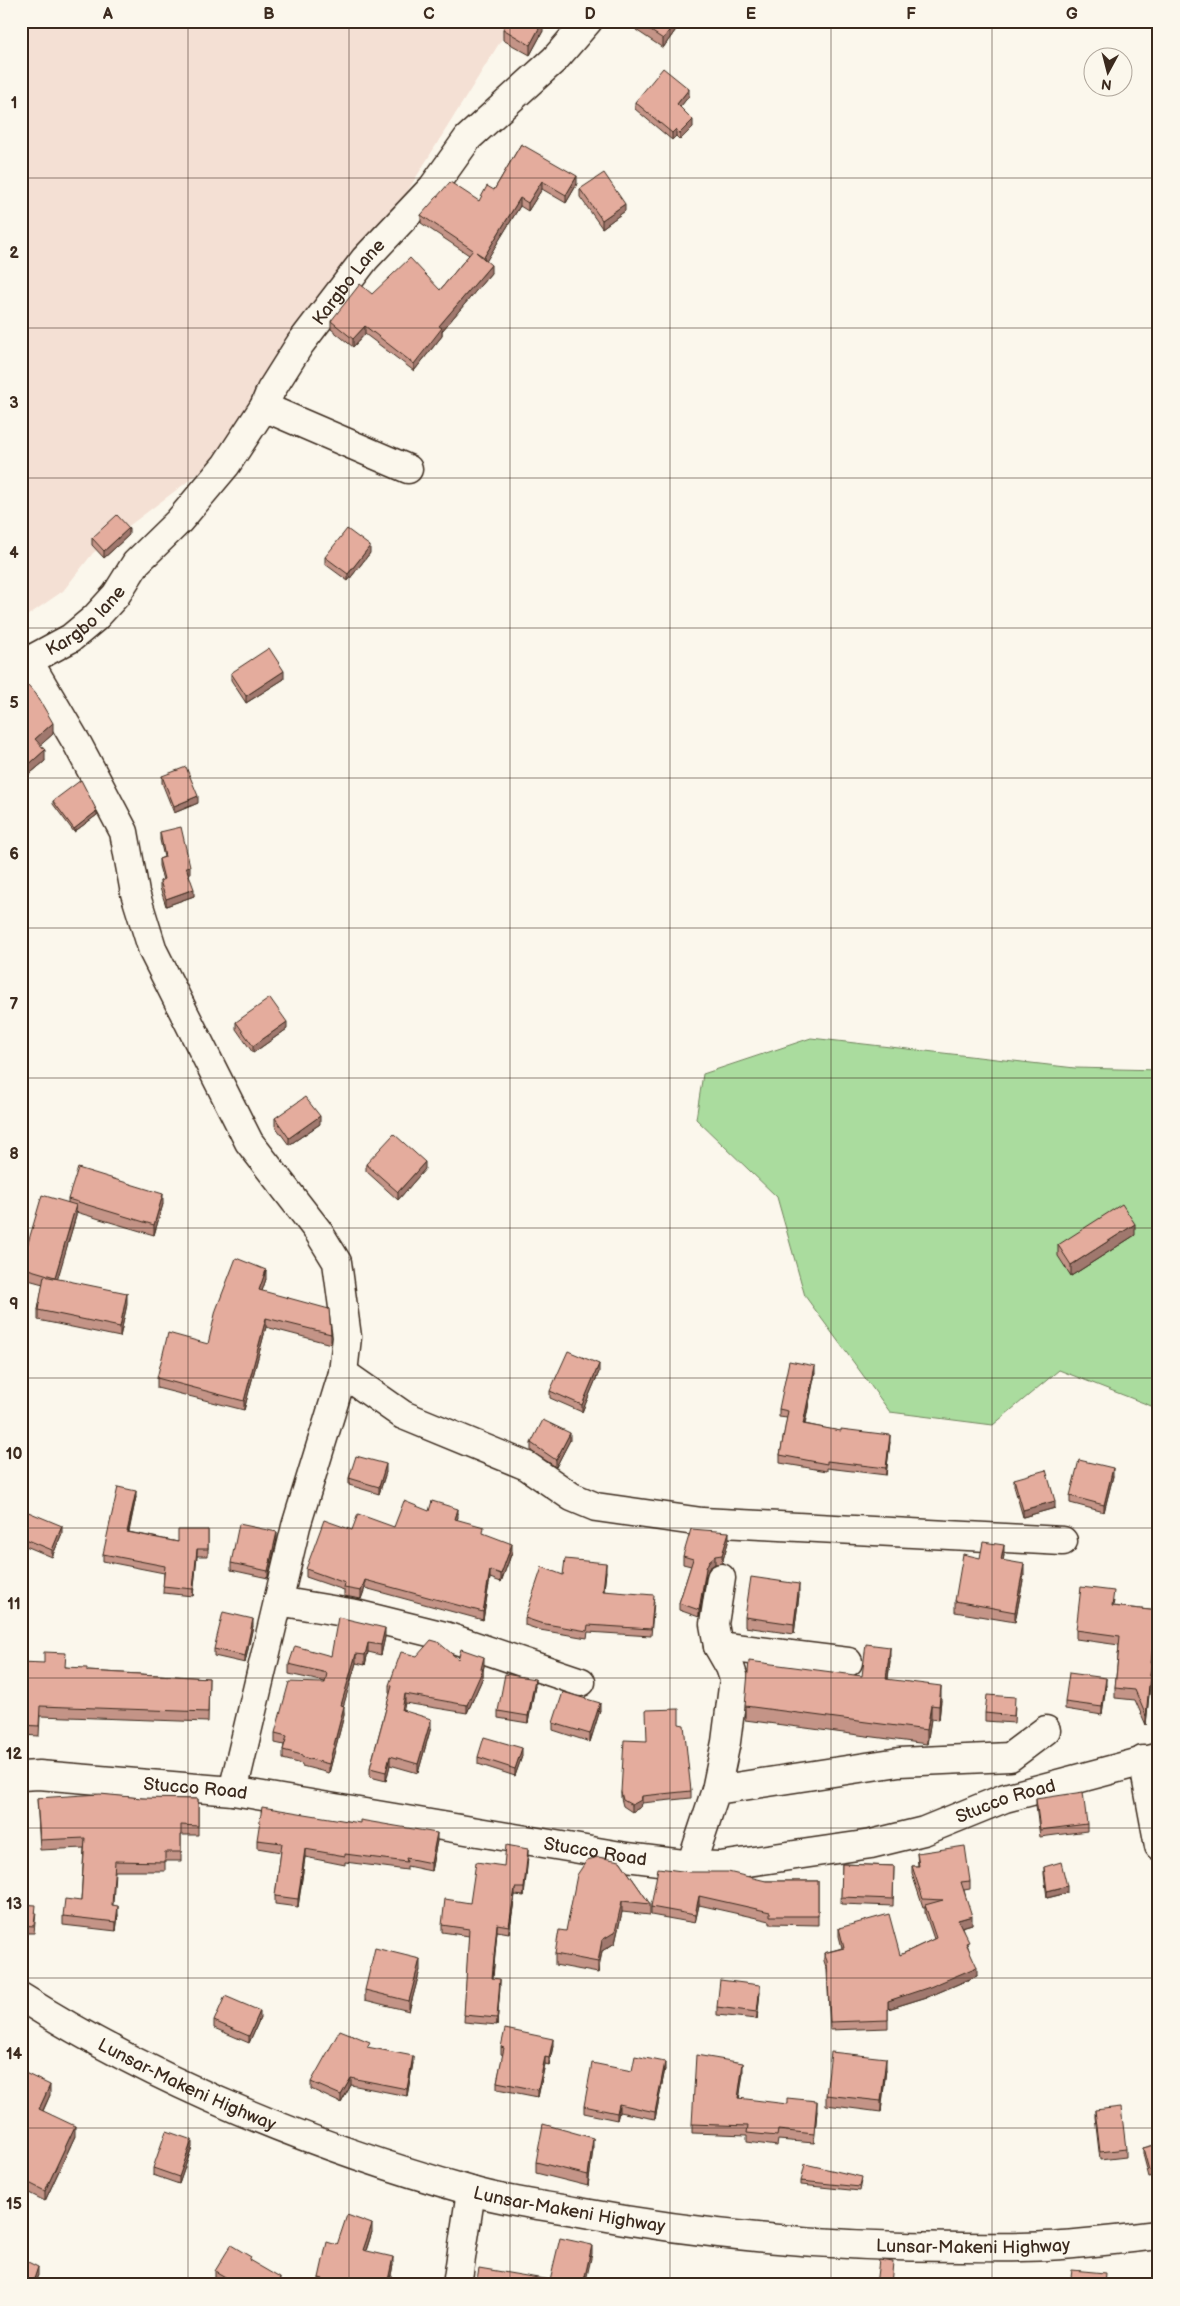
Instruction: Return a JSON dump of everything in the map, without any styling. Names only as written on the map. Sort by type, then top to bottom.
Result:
[{"type":"street","name":"Kargbo Lane","points":[[136,563],[178,521],[226,465],[264,407],[271,390],[300,344],[364,259],[432,187],[468,138],[555,59],[588,21]]},
{"type":"street","points":[[264,407],[408,469]]},
{"type":"street","name":"Kargbo lane","points":[[25,662],[71,638],[95,618],[116,595],[136,563]]},
{"type":"street","points":[[25,662],[78,745],[124,832],[135,893],[153,951],[249,1142],[318,1231],[337,1262],[347,1338],[343,1374],[296,1526],[233,1791]]},
{"type":"street","points":[[343,1374],[403,1415],[527,1466],[572,1497],[596,1506],[702,1522],[1063,1541]]},
{"type":"street","points":[[691,1866],[716,1790],[726,1742],[734,1679],[730,1667],[718,1646],[714,1624],[721,1578]]},
{"type":"street","points":[[278,1601],[356,1614],[445,1636],[582,1682]]},
{"type":"street","points":[[718,1646],[848,1662]]},
{"type":"street","points":[[716,1790],[899,1762],[1010,1757],[1046,1730]]},
{"type":"street","points":[[1151,1758],[1159,1846]]},
{"type":"street","name":"Stucco Road","points":[[21,1776],[39,1775],[233,1791],[388,1818],[691,1866],[720,1866],[871,1844],[924,1831],[1005,1798],[1151,1758]]},
{"type":"street","name":"Lunsar-Makeni Highway","points":[[21,1998],[66,2026],[176,2083],[258,2118],[358,2156],[471,2191],[658,2227],[786,2241],[899,2247],[1046,2246],[1159,2235]]},
{"type":"street","points":[[457,2285],[471,2191]]},
{"type":"shaded area","points":[[21,21],[513,21],[389,221],[224,454],[93,553],[63,591],[21,620]]},
{"type":"green space","points":[[811,1038],[1075,1068],[1159,1070],[1159,1409],[1059,1370],[993,1425],[890,1412],[805,1296],[777,1197],[696,1119],[703,1074]]},
{"type":"building","points":[[507,21],[543,21],[530,45],[503,29]]},
{"type":"building","points":[[636,21],[676,21],[663,39]]},
{"type":"building","points":[[663,68],[689,89],[677,104],[693,120],[680,133],[676,129],[672,133],[635,102]]},
{"type":"building","points":[[521,144],[577,176],[566,195],[542,181],[528,203],[520,198],[484,257],[476,252],[491,265],[439,326],[442,328],[414,364],[365,326],[353,339],[331,321],[360,284],[372,294],[410,258],[440,290],[473,250],[421,215],[450,182],[479,201],[487,186],[494,190]]},
{"type":"building","points":[[604,173],[625,204],[602,220],[580,189]]},
{"type":"building","points":[[117,515],[129,528],[104,551],[92,538]]},
{"type":"building","points":[[347,529],[370,546],[348,574],[325,557]]},
{"type":"building","points":[[269,648],[284,671],[246,696],[231,673]]},
{"type":"building","points":[[28,685],[36,694],[53,723],[35,739],[45,750],[26,767],[21,761],[21,691]]},
{"type":"building","points":[[186,767],[198,796],[174,806],[162,776]]},
{"type":"building","points":[[81,780],[97,811],[74,829],[53,801]]},
{"type":"building","points":[[181,827],[190,866],[186,867],[194,889],[166,899],[160,881],[164,879],[159,859],[165,857],[160,832]]},
{"type":"building","points":[[270,998],[287,1022],[253,1046],[236,1022]]},
{"type":"building","points":[[305,1097],[320,1116],[289,1138],[275,1118]]},
{"type":"building","points":[[394,1134],[425,1162],[398,1192],[366,1164]]},
{"type":"building","points":[[78,1168],[163,1194],[154,1225],[68,1199]]},
{"type":"building","points":[[42,1195],[76,1205],[55,1277],[21,1267]]},
{"type":"building","points":[[1122,1204],[1135,1224],[1071,1265],[1058,1245]]},
{"type":"building","points":[[236,1258],[266,1270],[259,1290],[329,1309],[331,1334],[266,1318],[244,1401],[157,1378],[168,1333],[208,1344],[216,1310]]},
{"type":"building","points":[[44,1276],[127,1293],[120,1327],[38,1310]]},
{"type":"building","points":[[568,1351],[599,1364],[582,1405],[550,1391]]},
{"type":"building","points":[[789,1361],[815,1366],[803,1424],[841,1431],[841,1429],[890,1435],[886,1468],[827,1461],[827,1464],[780,1455],[788,1411],[779,1409]]},
{"type":"building","points":[[543,1420],[570,1433],[556,1460],[531,1443]]},
{"type":"building","points":[[356,1456],[386,1464],[379,1487],[349,1478]]},
{"type":"building","points":[[1079,1460],[1113,1468],[1104,1505],[1070,1496]]},
{"type":"building","points":[[1046,1470],[1055,1501],[1023,1510],[1014,1479]]},
{"type":"building","points":[[118,1487],[136,1491],[127,1532],[178,1542],[178,1530],[208,1530],[208,1549],[197,1549],[193,1589],[163,1586],[165,1566],[103,1554]]},
{"type":"building","points":[[404,1501],[429,1511],[432,1501],[458,1509],[455,1519],[484,1527],[483,1533],[512,1544],[501,1574],[490,1570],[483,1612],[365,1580],[361,1591],[344,1588],[345,1583],[306,1569],[324,1520],[352,1530],[358,1514],[394,1527]]},
{"type":"building","points":[[26,1511],[62,1526],[52,1550],[21,1537],[21,1521]]},
{"type":"building","points":[[239,1524],[277,1532],[268,1571],[231,1563]]},
{"type":"building","points":[[691,1529],[729,1532],[722,1555],[715,1556],[709,1561],[706,1568],[699,1610],[679,1603],[693,1559],[683,1556]]},
{"type":"building","points":[[983,1542],[1004,1545],[1001,1560],[1024,1564],[1015,1612],[955,1601],[963,1554],[980,1558]]},
{"type":"building","points":[[565,1559],[606,1563],[603,1591],[654,1595],[651,1629],[588,1625],[587,1631],[540,1623],[525,1618],[542,1567],[563,1575]]},
{"type":"building","points":[[751,1577],[799,1584],[794,1624],[745,1617]]},
{"type":"building","points":[[1081,1587],[1114,1591],[1112,1606],[1159,1611],[1159,1645],[1153,1644],[1146,1716],[1135,1690],[1115,1688],[1120,1636],[1076,1630]]},
{"type":"building","points":[[223,1612],[253,1619],[245,1656],[214,1649]]},
{"type":"building","points":[[338,1617],[385,1628],[381,1645],[368,1643],[365,1655],[356,1654],[341,1705],[344,1706],[329,1764],[283,1750],[287,1736],[275,1733],[289,1682],[325,1683],[327,1673],[289,1664],[295,1646],[331,1656]]},
{"type":"building","points":[[431,1640],[438,1642],[458,1659],[461,1649],[484,1657],[481,1669],[483,1669],[467,1705],[405,1694],[402,1710],[431,1719],[418,1764],[390,1756],[386,1772],[370,1768],[392,1686],[389,1685],[401,1652],[417,1656]]},
{"type":"building","points":[[866,1644],[890,1647],[886,1679],[941,1686],[939,1706],[931,1705],[927,1730],[745,1706],[749,1661],[862,1676]]},
{"type":"building","points":[[44,1652],[66,1653],[65,1667],[87,1668],[87,1671],[209,1678],[208,1712],[40,1706],[39,1726],[21,1725],[21,1662],[44,1663]]},
{"type":"building","points":[[1069,1673],[1106,1678],[1102,1707],[1065,1702]]},
{"type":"building","points":[[505,1674],[535,1679],[528,1716],[498,1711]]},
{"type":"building","points":[[563,1692],[600,1703],[590,1734],[553,1723]]},
{"type":"building","points":[[987,1695],[1015,1697],[1014,1716],[985,1713]]},
{"type":"building","points":[[679,1709],[679,1724],[684,1725],[691,1791],[642,1796],[641,1800],[632,1805],[623,1800],[621,1792],[624,1740],[647,1741],[646,1710]]},
{"type":"building","points":[[484,1737],[522,1748],[515,1769],[478,1757]]},
{"type":"building","points":[[1083,1792],[1087,1824],[1040,1830],[1036,1799]]},
{"type":"building","points":[[100,1794],[142,1798],[198,1799],[198,1826],[181,1825],[181,1852],[165,1852],[165,1862],[115,1861],[112,1905],[118,1906],[116,1922],[63,1916],[65,1899],[81,1901],[85,1838],[40,1840],[37,1798]]},
{"type":"building","points":[[262,1807],[360,1823],[360,1820],[437,1833],[431,1863],[406,1858],[407,1862],[345,1854],[345,1856],[305,1849],[298,1899],[275,1896],[282,1843],[257,1840]]},
{"type":"building","points":[[506,1845],[528,1849],[524,1888],[515,1888],[509,1926],[497,1924],[492,1978],[500,1979],[497,2018],[464,2015],[469,1929],[442,1925],[445,1899],[470,1903],[476,1862],[504,1866]]},
{"type":"building","points":[[965,1846],[970,1881],[961,1882],[972,1916],[958,1920],[969,1942],[966,1943],[977,1967],[930,1987],[888,2001],[888,2020],[830,2022],[827,1961],[824,1953],[844,1948],[839,1928],[889,1914],[900,1955],[936,1938],[925,1905],[943,1900],[923,1899],[912,1866],[919,1866],[917,1853]]},
{"type":"building","points":[[598,1857],[620,1861],[650,1904],[622,1901],[615,1932],[602,1940],[598,1962],[555,1954],[559,1930],[566,1931],[577,1875],[587,1860]]},
{"type":"building","points":[[1061,1862],[1067,1886],[1047,1891],[1044,1867]]},
{"type":"building","points":[[842,1864],[894,1866],[893,1899],[841,1897]]},
{"type":"building","points":[[658,1868],[690,1872],[728,1872],[766,1881],[818,1881],[818,1916],[770,1916],[770,1912],[699,1896],[695,1915],[651,1907]]},
{"type":"building","points":[[21,1904],[36,1905],[34,1926],[21,1925]]},
{"type":"building","points":[[375,1948],[420,1959],[409,2001],[365,1990]]},
{"type":"building","points":[[720,1980],[760,1985],[757,2012],[717,2007]]},
{"type":"building","points":[[225,1996],[260,2011],[249,2036],[214,2021]]},
{"type":"building","points":[[1159,2003],[1159,2022],[1157,2004]]},
{"type":"building","points":[[505,2029],[553,2039],[549,2058],[545,2057],[538,2090],[497,2082],[504,2048],[501,2047]]},
{"type":"building","points":[[340,2030],[370,2042],[367,2047],[413,2056],[407,2089],[351,2078],[341,2095],[311,2082]]},
{"type":"building","points":[[831,2052],[886,2058],[881,2101],[826,2095]]},
{"type":"building","points":[[696,2055],[743,2063],[738,2098],[787,2104],[787,2098],[817,2101],[814,2134],[778,2130],[777,2136],[747,2133],[748,2126],[692,2124]]},
{"type":"building","points":[[635,2056],[665,2062],[655,2112],[619,2104],[617,2113],[584,2106],[592,2063],[632,2071]]},
{"type":"building","points":[[21,2071],[50,2085],[39,2109],[75,2126],[45,2191],[21,2179]]},
{"type":"building","points":[[1121,2107],[1126,2149],[1100,2152],[1095,2110]]},
{"type":"building","points":[[543,2124],[593,2138],[588,2175],[536,2162]]},
{"type":"building","points":[[166,2131],[192,2140],[179,2177],[153,2168]]},
{"type":"building","points":[[1159,2144],[1159,2168],[1149,2170],[1143,2148]]},
{"type":"building","points":[[805,2164],[862,2177],[860,2187],[801,2181]]},
{"type":"building","points":[[347,2215],[372,2224],[363,2250],[393,2257],[387,2285],[321,2285],[323,2279],[319,2278],[327,2242],[337,2245]]},
{"type":"building","points":[[560,2238],[592,2245],[583,2285],[476,2285],[479,2268],[550,2280]]},
{"type":"building","points":[[231,2245],[251,2257],[249,2260],[280,2278],[276,2285],[239,2285],[215,2271]]},
{"type":"building","points":[[24,2260],[38,2267],[33,2282],[21,2277],[21,2268]]},
{"type":"building","points":[[879,2260],[893,2262],[891,2285],[876,2285]]},
{"type":"building","points":[[1072,2270],[1105,2273],[1104,2285],[1070,2285]]}]
